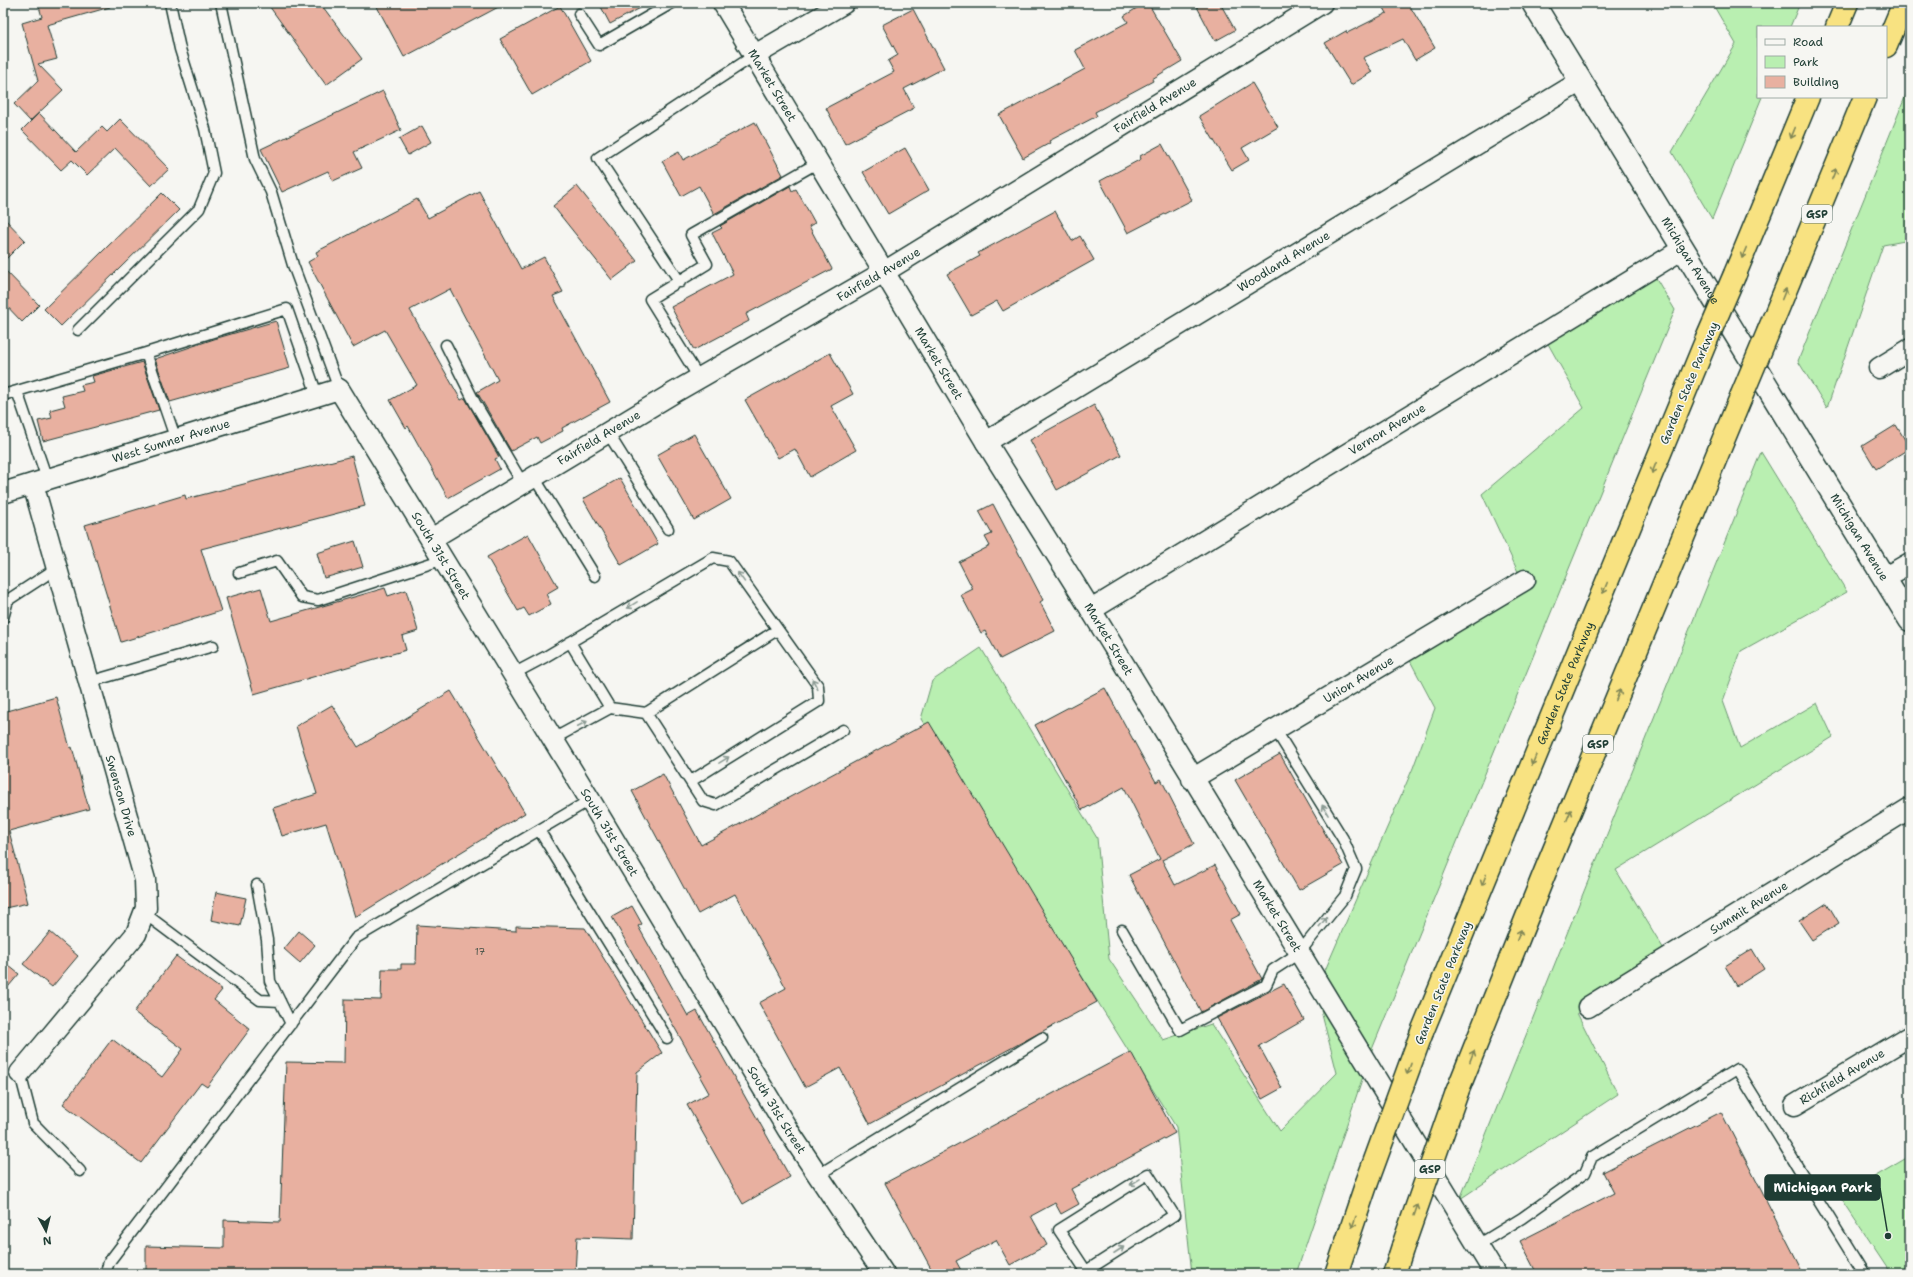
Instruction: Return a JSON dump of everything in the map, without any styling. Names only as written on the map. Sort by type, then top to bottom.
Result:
[{"type":"highway","points":[[1837,26],[1847,3]]},
{"type":"highway","points":[[1887,44],[1904,3]]},
{"type":"highway","name":"Garden State Parkway","points":[[1337,1271],[1366,1185],[1422,1032],[1808,98]]},
{"type":"highway","name":"GSP","points":[[1394,1274],[1458,1092],[1545,872],[1865,98]]},
{"type":"street","name":"Market Street","points":[[724,3],[986,442],[1091,610],[1192,779],[1495,1274]]},
{"type":"street","points":[[756,55],[844,3]]},
{"type":"street","name":"Fairfield Avenue","points":[[431,539],[699,378],[884,272],[1322,3]]},
{"type":"street","name":"Michigan Avenue","points":[[1533,3],[1910,620]]},
{"type":"street","name":"Woodland Avenue","points":[[986,442],[1581,81]]},
{"type":"street","name":"Vernon Avenue","points":[[1091,610],[1683,249]]},
{"type":"street","points":[[1879,368],[1910,349]]},
{"type":"street","name":"West Sumner Avenue","points":[[3,493],[339,389]]},
{"type":"street","name":"South 31st Street","points":[[339,389],[444,559],[788,1130],[884,1274]]},
{"type":"street","name":"Swenson Drive","points":[[20,1073],[136,934],[146,908],[145,880],[57,568],[40,482]]},
{"type":"street","points":[[1884,578],[1910,563]]},
{"type":"street","name":"Union Avenue","points":[[1192,779],[1525,580]]},
{"type":"street","name":"Summit Avenue","points":[[1588,1007],[1910,808]]},
{"type":"street","name":"Richfield Avenue","points":[[1795,1104],[1910,1036]]},
{"type":"lane","points":[[78,330],[199,209],[214,173],[205,129],[180,49],[170,3]]},
{"type":"lane","points":[[221,3],[255,159],[271,192],[293,265],[339,389]]},
{"type":"lane","points":[[579,14],[599,46],[672,3]]},
{"type":"lane","points":[[680,282],[598,158],[756,55]]},
{"type":"lane","points":[[699,378],[650,299],[680,282],[707,264],[691,235],[819,162]]},
{"type":"lane","points":[[3,395],[146,353],[286,309],[317,395]]},
{"type":"lane","points":[[446,345],[475,403],[595,576]]},
{"type":"lane","points":[[146,353],[176,440]]},
{"type":"lane","points":[[16,391],[40,482]]},
{"type":"lane","points":[[608,433],[668,529]]},
{"type":"lane","points":[[513,674],[713,558],[729,561],[818,686],[819,701],[690,781]]},
{"type":"lane","points":[[239,573],[277,562],[302,597],[318,600],[444,559]]},
{"type":"lane","points":[[3,618],[8,600],[57,568]]},
{"type":"lane","points":[[553,739],[610,708],[646,713],[777,630]]},
{"type":"lane","points":[[570,642],[610,708]]},
{"type":"lane","points":[[89,682],[213,646]]},
{"type":"lane","points":[[646,713],[703,801],[716,806],[843,730]]},
{"type":"lane","points":[[1122,930],[1180,1030],[1266,985],[1273,970],[1299,953],[1345,896],[1356,869],[1343,839],[1275,729]]},
{"type":"lane","points":[[105,1274],[109,1262],[356,938],[590,800]]},
{"type":"lane","points":[[539,830],[667,1038]]},
{"type":"lane","points":[[257,885],[266,940],[270,981],[291,1024]]},
{"type":"lane","points":[[144,913],[260,1000],[280,1001]]},
{"type":"lane","points":[[818,1175],[1042,1038]]},
{"type":"lane","points":[[1478,1245],[1522,1218],[1585,1173],[1592,1156],[1736,1069],[1864,1274]]},
{"type":"lane","points":[[20,1073],[33,1123],[80,1171]]},
{"type":"lane","points":[[1148,1174],[1174,1215],[1084,1273],[1059,1230],[1148,1174]]},
{"type":"green space","points":[[1712,3],[1800,3],[1790,26],[1757,26],[1757,98],[1762,98],[1712,219],[1672,152],[1736,44]]},
{"type":"green space","points":[[1910,85],[1910,240],[1883,245],[1827,408],[1798,361]]},
{"type":"green space","points":[[1647,263],[1675,310],[1373,1047],[1296,1274],[1192,1274],[1176,1127],[921,719],[932,681],[981,648],[1097,838],[1109,959],[1163,1040],[1211,1024],[1280,1131],[1337,1073],[1316,991],[1413,768],[1435,708],[1406,653],[1519,574],[1482,494],[1584,408],[1542,333]]},
{"type":"green space","points":[[1761,452],[1847,592],[1741,651],[1723,701],[1740,748],[1817,703],[1833,737],[1616,870],[1668,956],[1577,1013],[1618,1094],[1460,1199]]},
{"type":"green space","points":[[1910,1156],[1910,1274],[1891,1274],[1840,1197]]},
{"type":"building","points":[[38,3],[110,3],[110,7],[47,25],[57,59],[38,64],[63,90],[30,121],[14,104],[38,81],[22,23],[42,17]]},
{"type":"building","points":[[267,3],[320,3],[362,59],[326,85]]},
{"type":"building","points":[[375,3],[506,3],[404,57]]},
{"type":"building","points":[[599,3],[650,3],[610,24]]},
{"type":"building","points":[[1145,3],[1148,3],[1182,61],[1152,79],[1153,81],[1095,112],[1097,116],[1049,141],[1050,143],[1023,158],[999,115],[1085,69],[1075,50],[1128,22],[1124,16]]},
{"type":"building","points":[[1195,3],[1220,3],[1235,30],[1215,41]]},
{"type":"building","points":[[1393,3],[1408,3],[1435,48],[1415,60],[1403,39],[1363,58],[1372,72],[1351,85],[1325,43],[1346,31],[1347,33],[1387,13],[1384,8]]},
{"type":"building","points":[[560,6],[591,61],[532,95],[500,39]]},
{"type":"building","points":[[913,9],[944,68],[904,89],[914,108],[845,144],[826,108],[894,72],[888,61],[898,55],[882,25]]},
{"type":"building","points":[[1252,83],[1278,127],[1242,148],[1249,160],[1232,170],[1199,116]]},
{"type":"building","points":[[383,91],[401,130],[354,152],[362,168],[333,181],[328,171],[282,192],[261,149]]},
{"type":"building","points":[[39,113],[76,152],[102,127],[107,132],[120,119],[169,169],[151,186],[115,148],[87,175],[72,160],[61,170],[22,130]]},
{"type":"building","points":[[755,122],[783,175],[714,214],[699,186],[681,196],[662,161],[679,152],[683,160]]},
{"type":"building","points":[[422,126],[431,142],[408,155],[399,139]]},
{"type":"building","points":[[1162,144],[1192,200],[1128,233],[1100,181],[1141,159],[1140,156]]},
{"type":"building","points":[[905,148],[929,190],[888,214],[863,172]]},
{"type":"building","points":[[577,186],[637,261],[612,280],[553,206]]},
{"type":"building","points":[[790,186],[792,191],[796,189],[815,223],[809,226],[832,269],[746,314],[749,321],[694,350],[671,307],[733,274],[712,233],[722,228],[720,226]]},
{"type":"building","points":[[479,191],[521,269],[544,257],[563,292],[553,296],[610,402],[562,428],[563,431],[540,443],[537,437],[511,451],[477,392],[498,380],[450,289],[410,310],[461,400],[465,398],[499,457],[495,459],[500,469],[448,498],[408,426],[406,428],[390,400],[417,385],[385,330],[353,347],[308,262],[318,256],[316,252],[417,199],[428,218]]},
{"type":"building","points":[[162,193],[179,210],[61,326],[44,309]]},
{"type":"building","points":[[1055,211],[1072,241],[1080,236],[1094,260],[1003,311],[997,301],[971,315],[947,274],[980,256],[978,253]]},
{"type":"building","points":[[3,217],[25,240],[3,262]]},
{"type":"building","points":[[3,268],[39,305],[22,322],[3,302]]},
{"type":"building","points":[[276,321],[290,368],[170,402],[155,359],[214,339]]},
{"type":"building","points":[[830,353],[853,394],[831,406],[856,450],[810,477],[795,449],[778,458],[745,400]]},
{"type":"building","points":[[142,362],[159,410],[43,441],[38,421],[52,418],[50,410],[65,406],[62,396],[83,391],[81,385],[94,382],[92,376]]},
{"type":"building","points":[[1094,405],[1121,455],[1057,490],[1030,440]]},
{"type":"building","points":[[1896,425],[1910,448],[1876,469],[1862,446]]},
{"type":"building","points":[[694,434],[731,499],[694,520],[657,455]]},
{"type":"building","points":[[352,456],[365,506],[201,549],[221,611],[121,642],[85,525],[185,495],[186,499]]},
{"type":"building","points":[[620,478],[658,544],[621,565],[583,499]]},
{"type":"building","points":[[993,504],[1043,600],[1040,602],[1055,631],[1000,659],[985,631],[981,633],[961,595],[973,589],[959,562],[990,546],[985,537],[992,534],[979,511]]},
{"type":"building","points":[[528,534],[558,587],[546,594],[551,604],[529,616],[524,608],[518,611],[487,557]]},
{"type":"building","points":[[355,541],[363,567],[324,578],[317,553]]},
{"type":"building","points":[[261,588],[271,621],[385,588],[388,596],[406,590],[418,631],[402,636],[406,650],[254,694],[226,598]]},
{"type":"building","points":[[1105,688],[1156,782],[1161,779],[1194,844],[1162,860],[1175,885],[1215,865],[1241,914],[1230,920],[1262,979],[1201,1012],[1129,875],[1160,859],[1124,787],[1082,810],[1035,725]]},
{"type":"building","points":[[451,691],[525,813],[355,917],[326,823],[282,836],[273,808],[317,794],[296,726],[332,705],[358,747]]},
{"type":"building","points":[[56,697],[70,748],[72,747],[89,809],[9,831],[28,903],[5,908],[3,901],[3,765],[8,764],[3,745],[3,712]]},
{"type":"building","points":[[929,722],[1097,1002],[870,1124],[840,1068],[805,1087],[759,1003],[786,988],[735,894],[698,914],[632,791],[663,774],[701,845]]},
{"type":"building","points":[[1280,754],[1343,865],[1299,890],[1235,780]]},
{"type":"building","points":[[216,892],[246,898],[240,926],[211,920]]},
{"type":"building","points":[[1827,903],[1839,923],[1812,940],[1799,921]]},
{"type":"building","points":[[632,906],[642,924],[638,926],[688,1016],[697,1011],[790,1177],[743,1204],[687,1105],[709,1093],[700,1077],[702,1076],[612,917]]},
{"type":"building","points":[[417,925],[516,931],[516,926],[585,928],[662,1053],[637,1072],[633,1239],[577,1237],[575,1274],[146,1274],[146,1246],[224,1248],[224,1220],[280,1222],[286,1062],[344,1063],[345,999],[381,1000],[382,969],[401,969],[401,964],[416,964]]},
{"type":"building","points":[[299,931],[315,945],[300,963],[284,949]]},
{"type":"building","points":[[50,932],[78,956],[52,987],[23,964]]},
{"type":"building","points":[[1752,949],[1764,969],[1737,986],[1725,966]]},
{"type":"building","points":[[176,956],[222,990],[214,1000],[250,1029],[207,1087],[201,1083],[141,1163],[63,1104],[112,1039],[162,1077],[183,1049],[134,1012]]},
{"type":"building","points":[[3,961],[19,974],[3,993]]},
{"type":"building","points":[[1284,984],[1304,1020],[1259,1046],[1282,1088],[1262,1099],[1217,1018]]},
{"type":"building","points":[[1131,1052],[1175,1133],[1071,1189],[1079,1204],[1061,1214],[1055,1203],[1031,1216],[1047,1245],[1010,1265],[996,1240],[956,1261],[963,1274],[934,1274],[885,1183]]},
{"type":"building","points":[[1721,1112],[1804,1274],[1537,1274],[1520,1241],[1614,1193],[1603,1172]]},
{"type":"place","name":"Michigan Park","points":[[1888,1236]]}]
